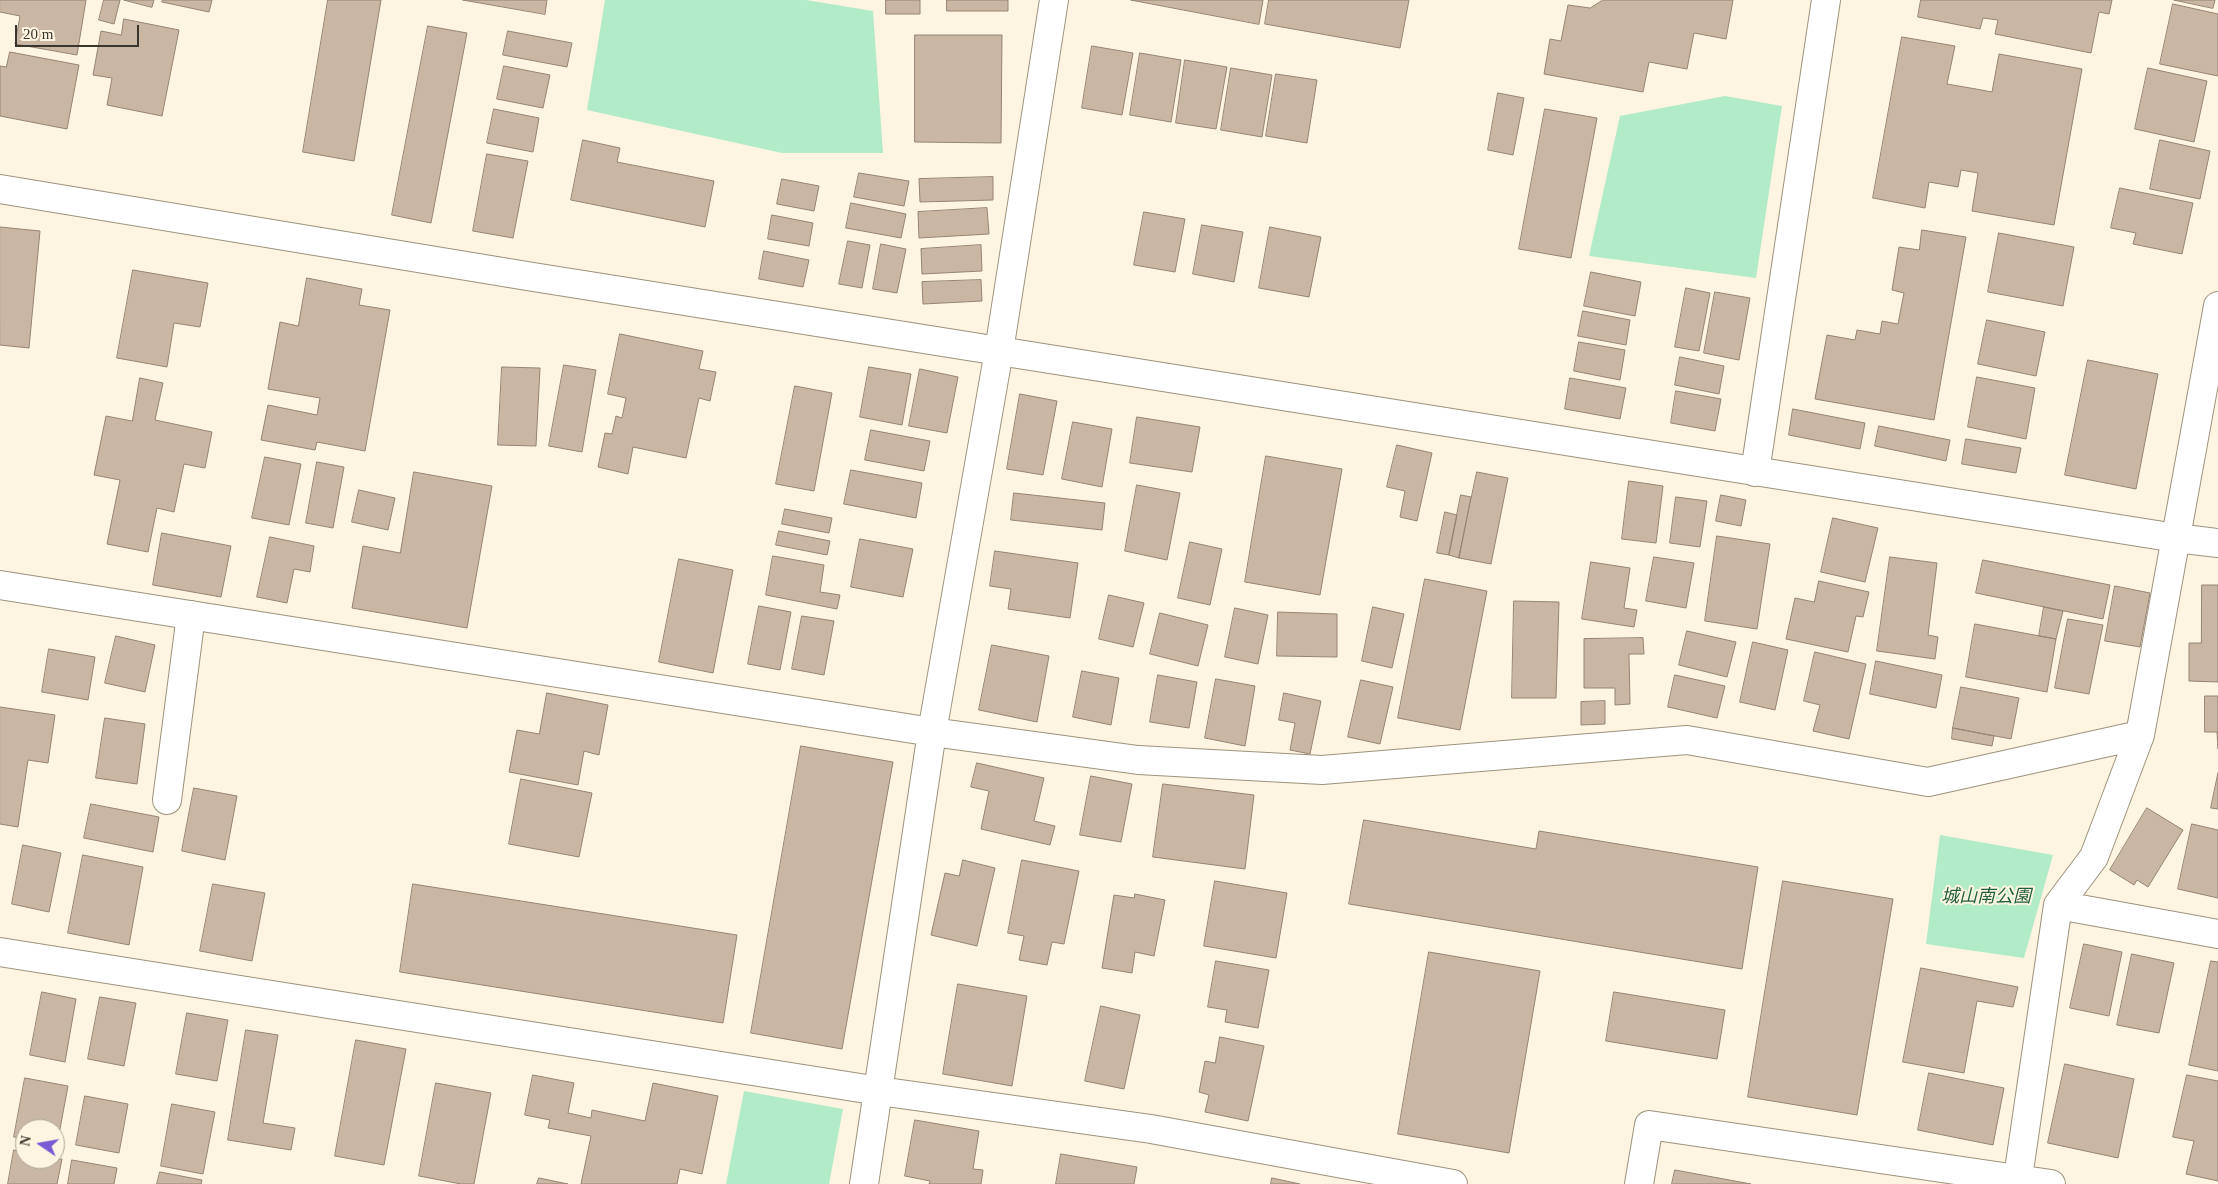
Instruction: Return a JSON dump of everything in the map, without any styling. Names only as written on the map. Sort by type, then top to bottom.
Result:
[{"type":"street","points":[[864,1184],[932,732],[999,351],[1054,0]]},
{"type":"street","points":[[1755,472],[1826,0]]},
{"type":"street","points":[[0,189],[224,227],[1755,472],[2218,544]]},
{"type":"street","points":[[2018,1181],[2058,905],[2094,857],[2140,735],[2218,306]]},
{"type":"street","points":[[0,585],[932,732],[1138,760],[1322,770],[1687,740],[1928,782],[2140,735]]},
{"type":"street","points":[[167,800],[191,615]]},
{"type":"street","points":[[2058,905],[2218,934]]},
{"type":"street","points":[[0,952],[879,1091],[1152,1129],[1453,1184]]},
{"type":"street","points":[[1639,1184],[1649,1125],[2018,1181],[2051,1184]]},
{"type":"green space","points":[[605,0],[806,0],[873,11],[883,153],[782,153],[587,110]]},
{"type":"green space","points":[[1725,96],[1782,106],[1756,278],[1589,256],[1620,116]]},
{"type":"green space","name":"城山南公園","points":[[1940,835],[2053,855],[2024,958],[1926,944]]},
{"type":"green space","points":[[744,1091],[843,1109],[829,1184],[726,1184]]},
{"type":"building","points":[[0,0],[86,0],[77,55],[15,44],[20,16],[0,12]]},
{"type":"building","points":[[104,0],[120,0],[114,24],[99,20]]},
{"type":"building","points":[[124,0],[154,0],[152,7]]},
{"type":"building","points":[[163,0],[212,0],[209,12],[162,2]]},
{"type":"building","points":[[328,0],[381,0],[354,161],[303,152]]},
{"type":"building","points":[[463,0],[547,0],[545,14]]},
{"type":"building","points":[[886,0],[920,0],[920,14],[886,14]]},
{"type":"building","points":[[947,0],[1008,0],[1008,11],[947,11]]},
{"type":"building","points":[[1131,0],[1263,0],[1259,24]]},
{"type":"building","points":[[1269,0],[1409,0],[1400,48],[1265,24]]},
{"type":"building","points":[[1603,0],[1733,0],[1726,39],[1694,33],[1687,69],[1649,62],[1643,92],[1544,74],[1550,39],[1561,41],[1568,5],[1590,8]]},
{"type":"building","points":[[1921,0],[2112,0],[2109,14],[2099,12],[2091,53],[1995,34],[1998,20],[1983,18],[1980,29],[1918,17]]},
{"type":"building","points":[[2174,0],[2215,0],[2213,8]]},
{"type":"building","points":[[2173,4],[2218,14],[2218,76],[2160,64]]},
{"type":"building","points":[[124,19],[179,30],[162,116],[107,105],[112,78],[93,75],[101,31],[121,35]]},
{"type":"building","points":[[428,26],[467,33],[431,223],[392,215]]},
{"type":"building","points":[[508,31],[572,43],[567,67],[503,55]]},
{"type":"building","points":[[915,35],[1002,35],[1001,143],[915,142]]},
{"type":"building","points":[[1902,37],[1955,46],[1947,84],[1992,92],[1999,54],[2082,69],[2054,225],[1972,211],[1978,173],[1961,170],[1958,187],[1929,182],[1925,208],[1873,198]]},
{"type":"building","points":[[1092,46],[1133,53],[1122,115],[1082,108]]},
{"type":"building","points":[[10,52],[79,65],[67,129],[0,116],[0,66],[6,67]]},
{"type":"building","points":[[1140,53],[1181,60],[1171,122],[1130,115]]},
{"type":"building","points":[[1185,60],[1227,67],[1216,129],[1176,123]]},
{"type":"building","points":[[504,66],[550,75],[543,108],[497,99]]},
{"type":"building","points":[[1231,68],[1272,75],[1262,137],[1221,130]]},
{"type":"building","points":[[2148,68],[2207,81],[2194,142],[2135,129]]},
{"type":"building","points":[[1276,74],[1317,80],[1307,143],[1266,136]]},
{"type":"building","points":[[1498,93],[1524,98],[1513,155],[1488,150]]},
{"type":"building","points":[[494,109],[539,118],[533,152],[487,143]]},
{"type":"building","points":[[1545,109],[1597,118],[1571,258],[1519,249]]},
{"type":"building","points":[[583,140],[620,148],[617,162],[714,181],[705,227],[571,200]]},
{"type":"building","points":[[2160,140],[2210,151],[2200,199],[2150,189]]},
{"type":"building","points":[[487,154],[528,161],[513,238],[473,231]]},
{"type":"building","points":[[859,173],[909,181],[904,206],[854,197]]},
{"type":"building","points":[[993,177],[993,200],[920,202],[919,179]]},
{"type":"building","points":[[782,179],[819,186],[814,211],[777,204]]},
{"type":"building","points":[[2120,188],[2193,203],[2182,254],[2133,244],[2136,233],[2111,228]]},
{"type":"building","points":[[851,203],[906,214],[901,238],[846,228]]},
{"type":"building","points":[[987,208],[989,234],[919,238],[918,212]]},
{"type":"building","points":[[1144,212],[1185,219],[1175,272],[1134,265]]},
{"type":"building","points":[[772,215],[813,223],[809,246],[768,239]]},
{"type":"building","points":[[1202,225],[1243,232],[1234,282],[1193,274]]},
{"type":"building","points":[[0,227],[40,231],[29,348],[0,345]]},
{"type":"building","points":[[1270,227],[1321,237],[1309,297],[1259,288]]},
{"type":"building","points":[[1922,230],[1966,237],[1934,420],[1815,399],[1827,335],[1855,340],[1857,330],[1880,334],[1882,321],[1898,324],[1904,293],[1892,290],[1899,247],[1919,250]]},
{"type":"building","points":[[1999,233],[2074,247],[2063,306],[1988,292]]},
{"type":"building","points":[[848,241],[870,245],[862,288],[839,284]]},
{"type":"building","points":[[881,244],[906,249],[897,293],[873,289]]},
{"type":"building","points":[[981,245],[982,271],[922,274],[921,249]]},
{"type":"building","points":[[764,251],[809,260],[803,287],[759,279]]},
{"type":"building","points":[[133,270],[208,283],[200,327],[174,323],[167,367],[117,358]]},
{"type":"building","points":[[1591,272],[1641,282],[1635,316],[1584,306]]},
{"type":"building","points":[[307,278],[362,289],[359,305],[390,310],[365,451],[317,442],[315,450],[261,440],[268,405],[317,415],[320,398],[268,389],[280,322],[298,326]]},
{"type":"building","points":[[981,280],[982,301],[923,304],[922,282]]},
{"type":"building","points":[[1686,288],[1710,293],[1699,351],[1675,347]]},
{"type":"building","points":[[1715,292],[1750,298],[1739,360],[1704,353]]},
{"type":"building","points":[[1583,311],[1630,320],[1626,345],[1578,336]]},
{"type":"building","points":[[1987,320],[2045,332],[2036,376],[1978,364]]},
{"type":"building","points":[[620,334],[703,351],[699,369],[716,372],[710,401],[699,398],[686,458],[633,447],[628,474],[598,467],[605,433],[612,434],[616,416],[622,418],[626,398],[608,394]]},
{"type":"building","points":[[1579,342],[1625,350],[1620,380],[1574,371]]},
{"type":"building","points":[[1680,357],[1724,366],[1719,394],[1675,385]]},
{"type":"building","points":[[2088,360],[2158,374],[2136,489],[2065,475]]},
{"type":"building","points":[[564,365],[596,370],[582,452],[549,446]]},
{"type":"building","points":[[502,367],[540,368],[536,446],[498,445]]},
{"type":"building","points":[[869,367],[911,374],[902,425],[860,417]]},
{"type":"building","points":[[920,369],[958,377],[947,433],[909,426]]},
{"type":"building","points":[[1977,377],[2035,388],[2026,439],[1968,427]]},
{"type":"building","points":[[140,378],[163,383],[155,420],[212,432],[205,468],[184,464],[174,512],[157,508],[148,552],[107,544],[120,480],[94,475],[106,416],[132,421]]},
{"type":"building","points":[[1570,378],[1626,388],[1620,419],[1565,409]]},
{"type":"building","points":[[795,386],[832,393],[814,491],[776,484]]},
{"type":"building","points":[[1676,391],[1721,399],[1715,431],[1671,423]]},
{"type":"building","points":[[1020,394],[1057,401],[1043,475],[1007,469]]},
{"type":"building","points":[[1793,409],[1865,423],[1860,449],[1789,435]]},
{"type":"building","points":[[1137,417],[1200,427],[1192,472],[1130,463]]},
{"type":"building","points":[[1073,422],[1112,429],[1102,487],[1062,479]]},
{"type":"building","points":[[1879,426],[1950,440],[1946,461],[1875,446]]},
{"type":"building","points":[[871,430],[930,441],[924,471],[865,460]]},
{"type":"building","points":[[1966,439],[2021,448],[2016,473],[1962,464]]},
{"type":"building","points":[[1397,445],[1432,453],[1417,521],[1400,517],[1405,491],[1387,487]]},
{"type":"building","points":[[1266,456],[1342,469],[1320,595],[1245,582]]},
{"type":"building","points":[[265,457],[301,464],[289,525],[252,518]]},
{"type":"building","points":[[317,462],[344,467],[333,528],[306,523]]},
{"type":"building","points":[[851,470],[922,483],[916,518],[844,504]]},
{"type":"building","points":[[414,472],[492,486],[467,628],[352,608],[363,546],[400,553]]},
{"type":"building","points":[[1477,472],[1508,478],[1491,564],[1459,558]]},
{"type":"building","points":[[1629,481],[1663,486],[1656,543],[1622,539]]},
{"type":"building","points":[[1137,485],[1180,493],[1167,560],[1125,551]]},
{"type":"building","points":[[359,490],[395,498],[388,530],[352,522]]},
{"type":"building","points":[[1014,493],[1105,503],[1102,530],[1011,520]]},
{"type":"building","points":[[1461,495],[1471,497],[1459,558],[1449,555]]},
{"type":"building","points":[[1721,495],[1746,500],[1741,526],[1716,521]]},
{"type":"building","points":[[1676,497],[1707,501],[1700,547],[1670,543]]},
{"type":"building","points":[[785,509],[832,518],[829,533],[782,524]]},
{"type":"building","points":[[1445,512],[1457,515],[1449,555],[1437,553]]},
{"type":"building","points":[[1833,518],[1878,528],[1865,582],[1821,572]]},
{"type":"building","points":[[779,531],[830,541],[827,555],[776,545]]},
{"type":"building","points":[[162,533],[231,546],[221,597],[153,585]]},
{"type":"building","points":[[1717,536],[1770,544],[1757,629],[1705,621]]},
{"type":"building","points":[[270,537],[314,546],[310,572],[294,569],[287,603],[257,597]]},
{"type":"building","points":[[860,539],[913,549],[903,597],[851,587]]},
{"type":"building","points":[[1190,542],[1222,549],[1210,605],[1178,598]]},
{"type":"building","points":[[995,551],[1078,563],[1070,618],[1008,609],[1011,589],[990,586]]},
{"type":"building","points":[[773,556],[824,565],[820,592],[840,595],[837,609],[766,595]]},
{"type":"building","points":[[1654,557],[1694,563],[1686,608],[1646,601]]},
{"type":"building","points":[[1890,557],[1937,563],[1928,635],[1938,637],[1935,659],[1877,651]]},
{"type":"building","points":[[679,559],[733,570],[713,673],[659,662]]},
{"type":"building","points":[[1983,560],[2110,585],[2103,619],[1976,593]]},
{"type":"building","points":[[1591,562],[1630,568],[1624,608],[1637,610],[1634,627],[1582,619]]},
{"type":"building","points":[[1425,579],[1487,591],[1460,730],[1398,718]]},
{"type":"building","points":[[1819,581],[1869,592],[1863,617],[1856,616],[1848,652],[1786,639],[1795,598],[1814,602]]},
{"type":"building","points":[[2202,585],[2218,585],[2218,682],[2189,681],[2189,643],[2201,643]]},
{"type":"building","points":[[2115,586],[2150,593],[2140,647],[2105,641]]},
{"type":"building","points":[[1109,595],[1144,603],[1133,647],[1099,639]]},
{"type":"building","points":[[1514,601],[1559,602],[1556,698],[1512,698]]},
{"type":"building","points":[[759,606],[791,612],[780,670],[748,664]]},
{"type":"building","points":[[1373,607],[1404,614],[1392,668],[1362,661]]},
{"type":"building","points":[[2044,607],[2063,611],[2056,639],[2039,636]]},
{"type":"building","points":[[1235,608],[1268,615],[1258,664],[1225,657]]},
{"type":"building","points":[[1278,612],[1337,614],[1337,657],[1277,656]]},
{"type":"building","points":[[1160,613],[1208,625],[1198,666],[1150,654]]},
{"type":"building","points":[[802,616],[834,621],[824,675],[792,669]]},
{"type":"building","points":[[2068,619],[2103,625],[2089,694],[2055,688]]},
{"type":"building","points":[[1975,624],[2056,639],[2047,692],[1966,677]]},
{"type":"building","points":[[1687,631],[1736,642],[1727,677],[1679,665]]},
{"type":"building","points":[[116,636],[155,645],[145,692],[105,683]]},
{"type":"building","points":[[1643,638],[1644,654],[1629,654],[1630,704],[1615,705],[1615,688],[1584,688],[1584,639]]},
{"type":"building","points":[[1753,642],[1788,650],[1775,710],[1740,702]]},
{"type":"building","points":[[992,645],[1049,656],[1037,722],[979,710]]},
{"type":"building","points":[[49,649],[95,657],[88,700],[42,692]]},
{"type":"building","points":[[1815,652],[1866,664],[1849,739],[1813,731],[1820,705],[1804,701]]},
{"type":"building","points":[[1876,661],[1942,675],[1936,708],[1870,694]]},
{"type":"building","points":[[1082,671],[1119,678],[1111,725],[1073,717]]},
{"type":"building","points":[[1158,675],[1197,682],[1189,728],[1150,722]]},
{"type":"building","points":[[1675,675],[1725,686],[1717,718],[1668,707]]},
{"type":"building","points":[[1216,679],[1255,686],[1245,746],[1205,738]]},
{"type":"building","points":[[1361,680],[1393,687],[1380,744],[1348,737]]},
{"type":"building","points":[[1961,687],[2019,698],[2011,739],[1953,728]]},
{"type":"building","points":[[547,693],[608,705],[599,755],[584,751],[578,785],[509,772],[517,730],[539,734]]},
{"type":"building","points":[[1284,693],[1321,701],[1310,754],[1290,750],[1295,723],[1279,720]]},
{"type":"building","points":[[2205,696],[2218,696],[2218,749],[2217,732],[2205,732]]},
{"type":"building","points":[[1605,701],[1605,724],[1581,725],[1581,702]]},
{"type":"building","points":[[0,707],[55,715],[48,763],[28,760],[18,827],[0,824]]},
{"type":"building","points":[[105,718],[145,724],[137,784],[96,778]]},
{"type":"building","points":[[1953,728],[1994,736],[1992,746],[1952,739]]},
{"type":"building","points":[[801,746],[893,762],[842,1049],[751,1033]]},
{"type":"building","points":[[977,763],[1044,778],[1034,821],[1055,826],[1050,845],[981,829],[989,791],[971,787]]},
{"type":"building","points":[[2218,773],[2218,809],[2211,808]]},
{"type":"building","points":[[1091,776],[1132,784],[1121,842],[1080,835]]},
{"type":"building","points":[[521,779],[592,793],[579,857],[509,844]]},
{"type":"building","points":[[1163,784],[1254,795],[1245,869],[1153,857]]},
{"type":"building","points":[[194,788],[237,796],[225,860],[182,851]]},
{"type":"building","points":[[91,804],[159,817],[153,852],[84,838]]},
{"type":"building","points":[[2147,808],[2183,830],[2148,887],[2137,880],[2134,885],[2110,870]]},
{"type":"building","points":[[1364,820],[1536,849],[1539,831],[1758,867],[1742,969],[1349,904]]},
{"type":"building","points":[[2192,824],[2218,830],[2218,898],[2178,889]]},
{"type":"building","points":[[23,845],[61,853],[49,912],[12,904]]},
{"type":"building","points":[[83,855],[143,867],[129,945],[68,933]]},
{"type":"building","points":[[963,860],[995,868],[977,946],[931,935],[945,873],[959,876]]},
{"type":"building","points":[[1022,860],[1079,871],[1064,944],[1052,942],[1047,965],[1019,960],[1024,936],[1008,933]]},
{"type":"building","points":[[1215,881],[1287,893],[1276,958],[1204,946]]},
{"type":"building","points":[[1783,881],[1893,899],[1857,1115],[1748,1097]]},
{"type":"building","points":[[213,884],[265,893],[252,961],[200,951]]},
{"type":"building","points":[[413,884],[737,935],[723,1023],[400,972]]},
{"type":"building","points":[[1135,894],[1165,900],[1154,956],[1135,952],[1132,973],[1102,968],[1114,895],[1134,898]]},
{"type":"building","points":[[2084,944],[2122,952],[2109,1016],[2070,1008]]},
{"type":"building","points":[[1429,952],[1540,971],[1509,1153],[1398,1134]]},
{"type":"building","points":[[2132,954],[2174,963],[2159,1033],[2117,1025]]},
{"type":"building","points":[[1216,961],[1269,970],[1258,1028],[1225,1022],[1227,1010],[1208,1007]]},
{"type":"building","points":[[2211,961],[2218,962],[2218,1071],[2189,1065]]},
{"type":"building","points":[[1921,968],[2018,987],[2013,1007],[1977,1001],[1964,1073],[1903,1062]]},
{"type":"building","points":[[958,984],[1027,996],[1012,1086],[943,1074]]},
{"type":"building","points":[[42,992],[76,999],[65,1062],[30,1055]]},
{"type":"building","points":[[1614,992],[1725,1010],[1717,1059],[1606,1041]]},
{"type":"building","points":[[100,997],[136,1003],[124,1066],[88,1059]]},
{"type":"building","points":[[1101,1006],[1140,1015],[1124,1089],[1085,1081]]},
{"type":"building","points":[[187,1013],[228,1020],[217,1081],[176,1074]]},
{"type":"building","points":[[246,1030],[278,1035],[263,1123],[295,1128],[291,1150],[228,1140]]},
{"type":"building","points":[[1220,1037],[1264,1046],[1248,1121],[1205,1112],[1209,1095],[1199,1092],[1205,1061],[1215,1063]]},
{"type":"building","points":[[356,1040],[406,1049],[384,1165],[335,1156]]},
{"type":"building","points":[[2065,1064],[2134,1079],[2118,1158],[2048,1143]]},
{"type":"building","points":[[1929,1073],[2004,1088],[1993,1145],[1918,1130]]},
{"type":"building","points":[[533,1075],[574,1083],[568,1113],[591,1118],[592,1110],[645,1121],[653,1083],[718,1096],[702,1174],[680,1169],[677,1184],[581,1184],[591,1136],[548,1128],[550,1120],[525,1115]]},
{"type":"building","points":[[2187,1075],[2218,1081],[2218,1181],[2186,1174],[2194,1141],[2173,1137]]},
{"type":"building","points":[[25,1078],[68,1086],[62,1119],[17,1119]]},
{"type":"building","points":[[436,1083],[491,1093],[474,1184],[461,1184],[419,1176]]},
{"type":"building","points":[[85,1096],[128,1104],[119,1153],[76,1145]]},
{"type":"building","points":[[172,1104],[215,1112],[203,1174],[161,1166]]},
{"type":"building","points":[[915,1120],[979,1131],[973,1169],[983,1170],[981,1184],[929,1184],[930,1181],[905,1176]]},
{"type":"building","points":[[14,1150],[15,1169],[60,1169],[57,1184],[8,1184]]},
{"type":"building","points":[[1061,1154],[1137,1167],[1134,1184],[1056,1184]]},
{"type":"building","points":[[72,1160],[117,1168],[114,1184],[68,1184]]},
{"type":"building","points":[[1675,1170],[1751,1184],[1672,1184]]},
{"type":"building","points":[[160,1172],[202,1180],[201,1184],[157,1184]]},
{"type":"building","points":[[539,1178],[568,1184],[537,1184]]},
{"type":"building","points":[[1272,1178],[1300,1184],[1271,1184]]}]
